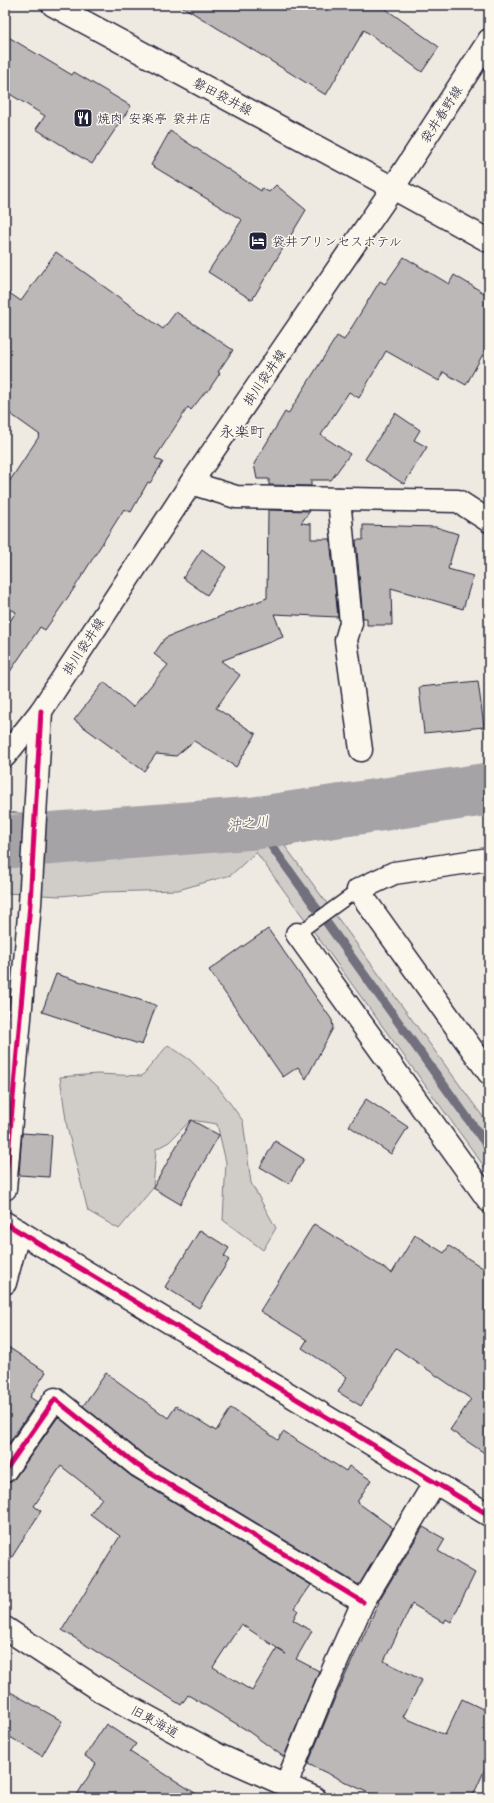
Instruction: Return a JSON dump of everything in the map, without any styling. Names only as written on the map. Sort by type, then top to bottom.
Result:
[{"type":"street","name":"磐田袋井線","points":[[53,5],[393,188]]},
{"type":"street","name":"袋井春野線","points":[[393,188],[489,40]]},
{"type":"street","points":[[393,188],[489,241]]},
{"type":"street","name":"掛川袋井線","points":[[5,756],[41,711],[191,483],[393,188]]},
{"type":"street","points":[[191,483],[236,497],[458,501],[489,521]]},
{"type":"street","points":[[340,499],[350,623],[346,640],[361,750]]},
{"type":"street","points":[[5,1189],[30,904],[35,792],[41,711]]},
{"type":"street","points":[[489,859],[394,873],[358,890],[489,1073]]},
{"type":"street","points":[[301,931],[489,1201]]},
{"type":"street","points":[[5,1283],[12,1227],[435,1482],[487,1508]]},
{"type":"street","points":[[5,1470],[55,1399],[137,1465],[363,1602]]},
{"type":"street","points":[[286,1785],[322,1695],[363,1602],[435,1482]]},
{"type":"street","name":"旧東海道","points":[[5,1628],[104,1693],[218,1755],[310,1797]]},
{"type":"lane","points":[[301,931],[358,890]]},
{"type":"shaded area","points":[[489,773],[489,814],[309,841],[285,846],[489,1125],[489,1173],[256,852],[231,875],[178,890],[104,892],[60,896],[5,893],[5,812],[114,820],[350,795]]},
{"type":"shaded area","points":[[168,1045],[190,1060],[218,1087],[243,1121],[251,1183],[276,1228],[263,1250],[223,1220],[226,1162],[217,1124],[191,1120],[169,1142],[156,1149],[153,1188],[119,1229],[88,1211],[67,1127],[60,1077],[97,1074],[142,1076]]},
{"type":"building","points":[[180,5],[380,5],[439,47],[422,72],[364,30],[326,95]]},
{"type":"building","name":"焼肉 安楽亭 袋井店","points":[[5,35],[72,75],[74,72],[131,106],[92,164],[36,129],[45,116],[5,91]]},
{"type":"building","points":[[170,131],[261,191],[262,188],[269,192],[276,185],[306,210],[252,300],[208,272],[242,220],[151,165]]},
{"type":"building","points":[[56,252],[163,329],[176,312],[233,350],[218,372],[220,373],[208,391],[206,391],[191,410],[188,407],[155,458],[163,462],[150,483],[148,482],[131,512],[124,509],[73,590],[45,630],[40,627],[5,679],[5,629],[16,612],[5,606],[5,488],[40,435],[5,410],[5,290],[21,301]]},
{"type":"building","points":[[404,257],[449,284],[454,275],[489,296],[489,343],[466,385],[443,372],[439,381],[386,351],[359,398],[349,392],[321,435],[350,454],[331,480],[311,480],[311,486],[269,485],[269,479],[257,479],[254,464],[285,412],[288,414],[337,336],[344,340],[380,281],[385,284]]},
{"type":"building","points":[[395,413],[420,430],[414,440],[427,447],[404,484],[365,459]]},
{"type":"building","points":[[268,510],[310,511],[301,523],[311,524],[311,539],[330,539],[338,617],[274,614],[283,637],[221,661],[240,675],[216,708],[256,734],[236,767],[194,741],[176,756],[156,754],[144,771],[74,720],[104,682],[133,707],[168,665],[154,654],[165,638],[267,598]]},
{"type":"building","points":[[363,525],[436,527],[458,534],[448,569],[473,576],[463,609],[391,588],[392,625],[367,625],[367,618],[363,618],[356,540],[363,540]]},
{"type":"building","points":[[202,549],[226,567],[207,595],[183,578]]},
{"type":"building","points":[[478,681],[484,727],[424,733],[419,687]]},
{"type":"building","points":[[268,929],[332,1020],[333,1028],[306,1079],[298,1067],[283,1077],[209,970]]},
{"type":"building","points":[[56,974],[156,1005],[142,1045],[42,1012]]},
{"type":"building","points":[[366,1099],[408,1127],[391,1154],[349,1126]]},
{"type":"building","points":[[191,1120],[219,1135],[180,1204],[153,1188]]},
{"type":"building","points":[[22,1133],[52,1135],[49,1177],[19,1175]]},
{"type":"building","points":[[275,1141],[304,1159],[289,1184],[260,1167]]},
{"type":"building","points":[[314,1224],[392,1273],[415,1235],[444,1253],[449,1246],[489,1272],[489,1456],[450,1430],[471,1399],[396,1348],[361,1406],[338,1392],[347,1377],[302,1348],[307,1340],[260,1311]]},
{"type":"building","points":[[200,1230],[229,1248],[224,1256],[229,1260],[199,1308],[165,1287]]},
{"type":"building","points":[[5,1345],[46,1372],[30,1397],[37,1402],[5,1449]]},
{"type":"building","points":[[106,1373],[168,1418],[176,1406],[216,1431],[231,1408],[278,1440],[283,1432],[346,1471],[349,1466],[371,1480],[357,1502],[393,1528],[359,1585],[144,1455],[83,1406]]},
{"type":"building","points":[[58,1417],[131,1476],[311,1585],[295,1608],[298,1610],[293,1620],[312,1631],[296,1659],[319,1671],[284,1757],[245,1729],[188,1695],[181,1705],[62,1630],[120,1536],[90,1514],[102,1498],[61,1466],[34,1506],[41,1511],[5,1568],[5,1483],[11,1482]],"holes":[[[241,1624],[286,1654],[277,1649],[252,1691],[213,1667]]]},
{"type":"building","points":[[423,1527],[445,1539],[438,1551],[475,1573],[451,1622],[446,1619],[444,1623],[412,1604],[384,1661],[422,1680],[403,1717],[445,1735],[462,1699],[489,1712],[489,1760],[472,1798],[379,1798],[308,1764],[334,1700],[378,1602]]},
{"type":"building","points":[[5,1689],[62,1721],[42,1756],[5,1734]]},
{"type":"building","points":[[106,1724],[136,1744],[130,1752],[203,1798],[75,1798],[96,1764],[85,1756]]},
{"type":"waterway","name":"沖之川","points":[[5,842],[255,823],[489,789]]},
{"type":"waterway","points":[[255,823],[489,1148]]},
{"type":"cycle path","points":[[5,1189],[30,904],[41,711]]},
{"type":"cycle path","points":[[5,1223],[489,1515]]},
{"type":"cycle path","points":[[5,1471],[55,1399],[137,1465],[363,1602]]},
{"type":"place","name":"焼肉 安楽亭 袋井店","points":[[83,118]]},
{"type":"place","name":"袋井プリンセスホテル","points":[[258,241]]},
{"type":"district","name":"永楽町","points":[[242,432]]}]
